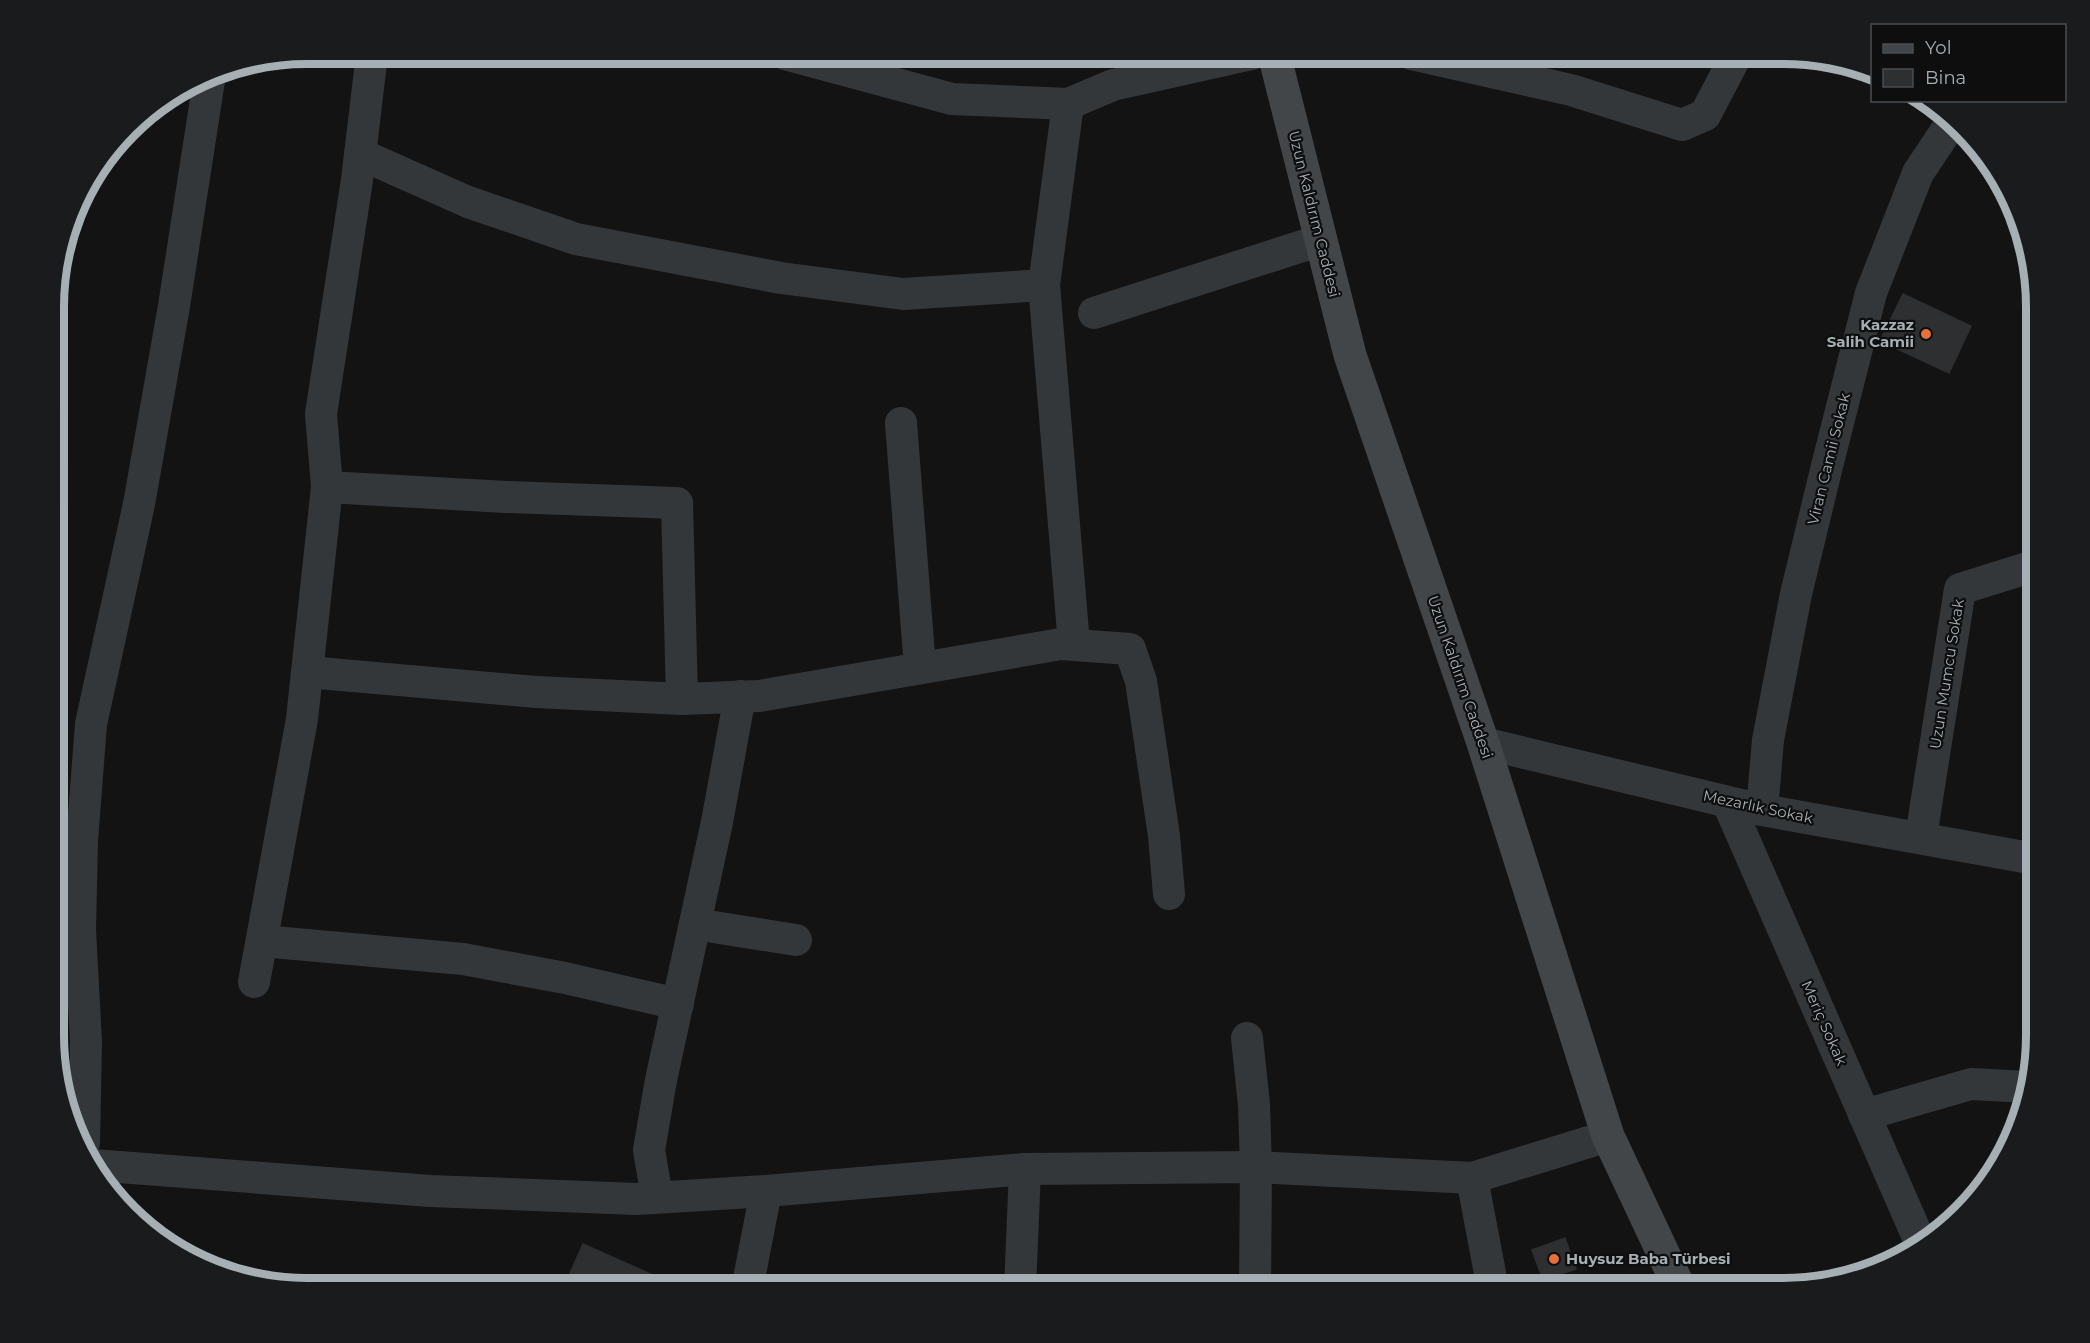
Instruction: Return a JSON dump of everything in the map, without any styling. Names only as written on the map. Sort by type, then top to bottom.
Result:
[{"type":"main road","name":"Uzun Kaldırım Caddesi","points":[[1277,64],[1350,355],[1483,743],[1608,1136],[1675,1278]]},
{"type":"street","points":[[254,982],[302,719],[327,487],[321,414],[360,154],[371,64]]},
{"type":"street","points":[[821,64],[952,99],[1068,104],[1113,85],[1207,64]]},
{"type":"street","points":[[1467,64],[1571,90],[1682,125],[1705,115],[1732,64]]},
{"type":"street","points":[[84,1131],[86,1042],[80,930],[69,840],[149,446],[174,306],[208,86]]},
{"type":"street","points":[[1068,104],[1044,285],[1074,645]]},
{"type":"street","name":"Viran Camii Sokak","points":[[1762,810],[1768,740],[1796,594],[1871,293],[1918,173],[1953,135]]},
{"type":"street","points":[[360,154],[468,202],[576,239],[781,278],[903,294],[1044,285]]},
{"type":"street","points":[[1094,313],[1321,240]]},
{"type":"street","points":[[901,423],[920,668]]},
{"type":"street","points":[[327,487],[676,503],[682,699]]},
{"type":"street","name":"Uzun Mumcu Sokak","points":[[1921,837],[1960,589],[2026,569]]},
{"type":"street","points":[[307,672],[536,692],[682,699],[759,696],[1061,644],[1130,649],[1141,681],[1164,836],[1169,894]]},
{"type":"street","points":[[657,1197],[649,1150],[661,1080],[695,924],[740,696]]},
{"type":"street","name":"Mezarlık Sokak","points":[[1483,743],[1762,810],[2026,857]]},
{"type":"street","name":"Meriç Sokak","points":[[1728,802],[1918,1238]]},
{"type":"street","points":[[695,924],[796,940]]},
{"type":"street","points":[[262,941],[463,959],[565,978],[678,1004]]},
{"type":"street","points":[[1247,1038],[1254,1105],[1255,1278]]},
{"type":"street","points":[[1864,1115],[1971,1084],[2020,1087]]},
{"type":"street","points":[[103,1167],[430,1191],[637,1198],[766,1191],[1024,1169],[1256,1167],[1472,1178],[1608,1136]]},
{"type":"street","points":[[1020,1278],[1024,1169]]},
{"type":"street","points":[[1472,1178],[1491,1278]]},
{"type":"street","points":[[749,1278],[766,1191]]},
{"type":"building","name":"Kazzaz Salih Camii","points":[[1903,294],[1971,326],[1949,373],[1880,341]]},
{"type":"building","name":"Huysuz Baba Türbesi","points":[[1565,1238],[1576,1269],[1542,1278],[1532,1250]]},
{"type":"building","points":[[583,1244],[660,1278],[568,1278]]},
{"type":"place","name":"Kazzaz Salih Camii","points":[[1926,334]]},
{"type":"place","name":"Huysuz Baba Türbesi","points":[[1554,1259]]}]
